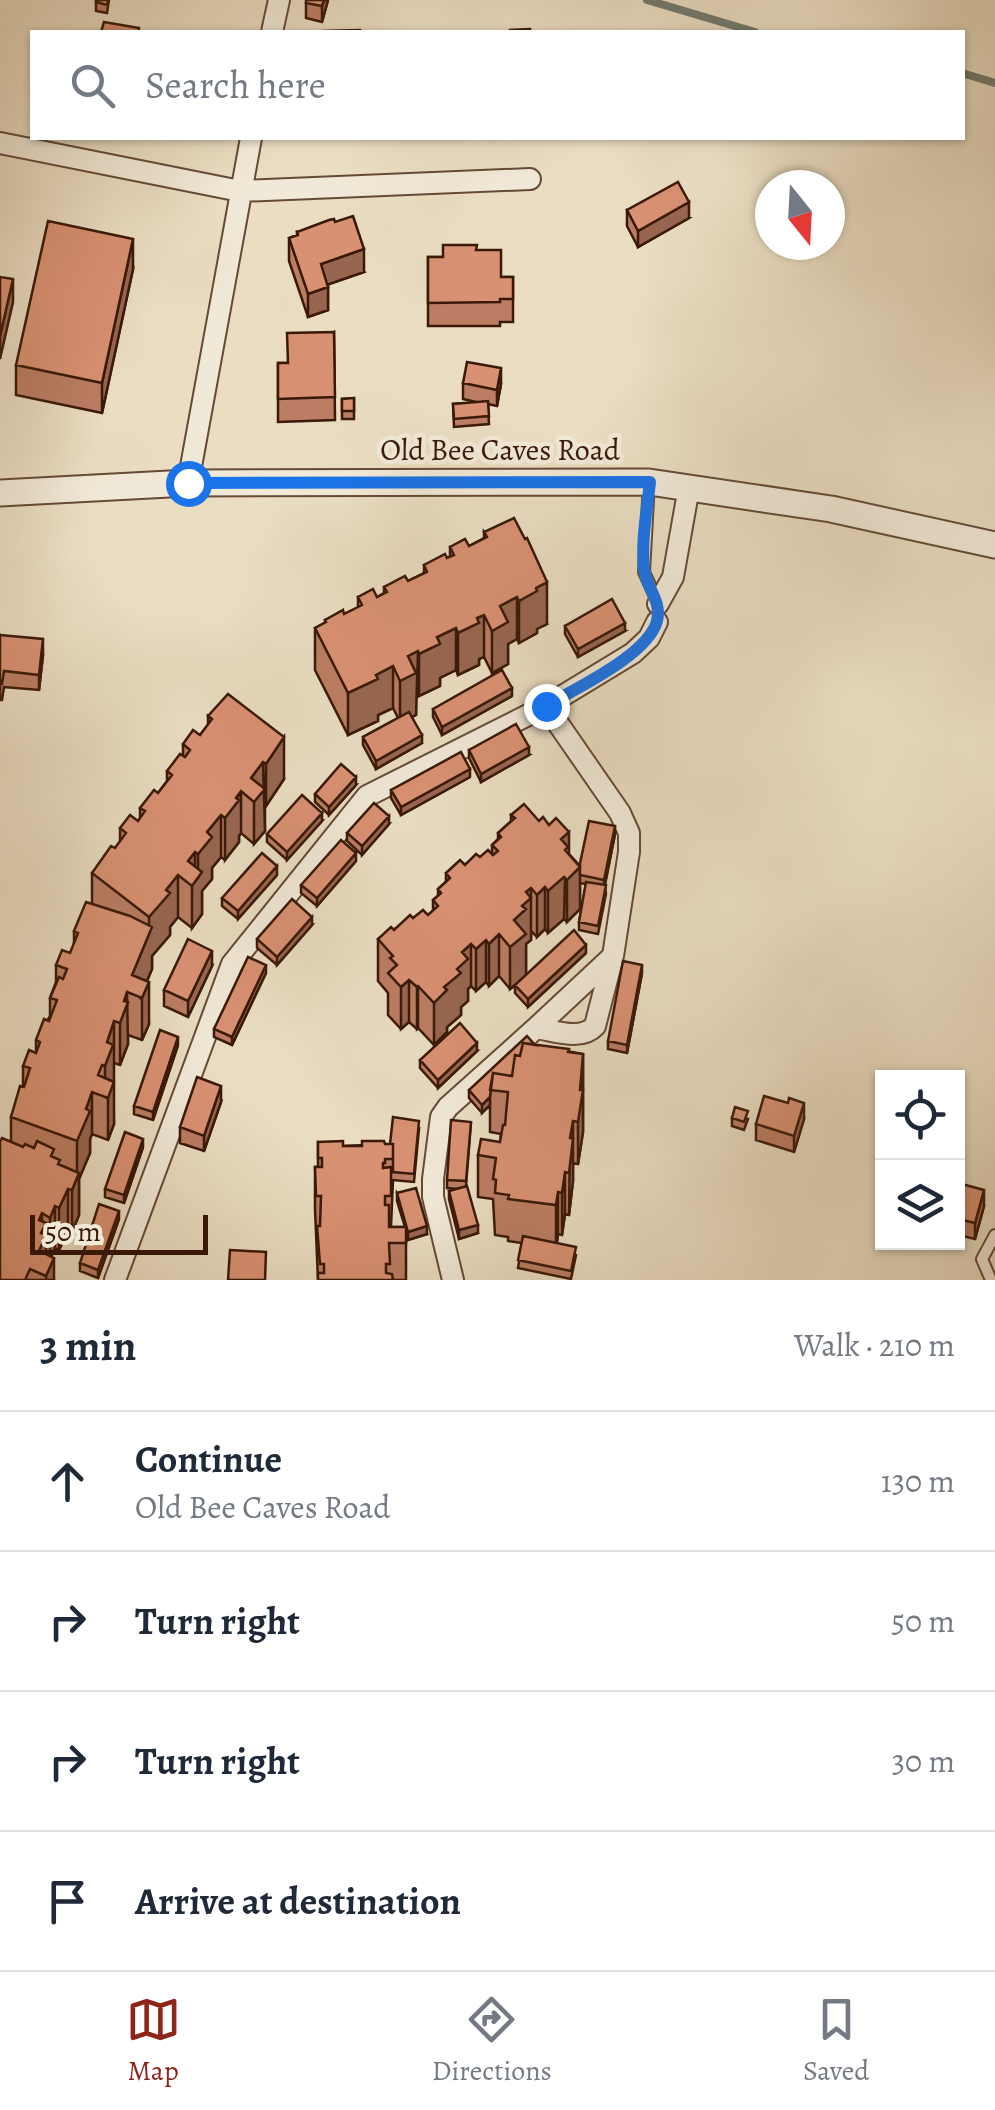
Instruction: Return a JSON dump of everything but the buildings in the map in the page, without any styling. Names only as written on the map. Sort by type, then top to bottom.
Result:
[{"type":"street","points":[[272,30],[279,0]]},
{"type":"street","points":[[188,483],[251,140]]},
{"type":"street","points":[[0,144],[240,191],[530,179]]},
{"type":"street","name":"Old Bee Caves Road","points":[[0,493],[188,483],[650,482],[831,509],[995,545]]},
{"type":"street","points":[[116,1280],[232,964],[367,796],[546,706],[633,654],[649,638],[673,577],[689,487]]},
{"type":"street","points":[[536,1028],[582,1035],[596,1026],[613,956],[629,852],[629,833],[620,813],[546,706]]},
{"type":"street","points":[[453,1280],[434,1197],[442,1117],[448,1107],[613,956]]},
{"type":"lane","points":[[650,482],[644,572],[657,613]]},
{"type":"lane","points":[[991,1280],[982,1259],[995,1235]]},
{"type":"waterway","points":[[647,0],[748,30]]},
{"type":"waterway","points":[[965,74],[995,83]]},
{"type":"route","points":[[188,483],[650,482],[644,572],[658,604],[649,638],[633,654],[546,706]]}]
